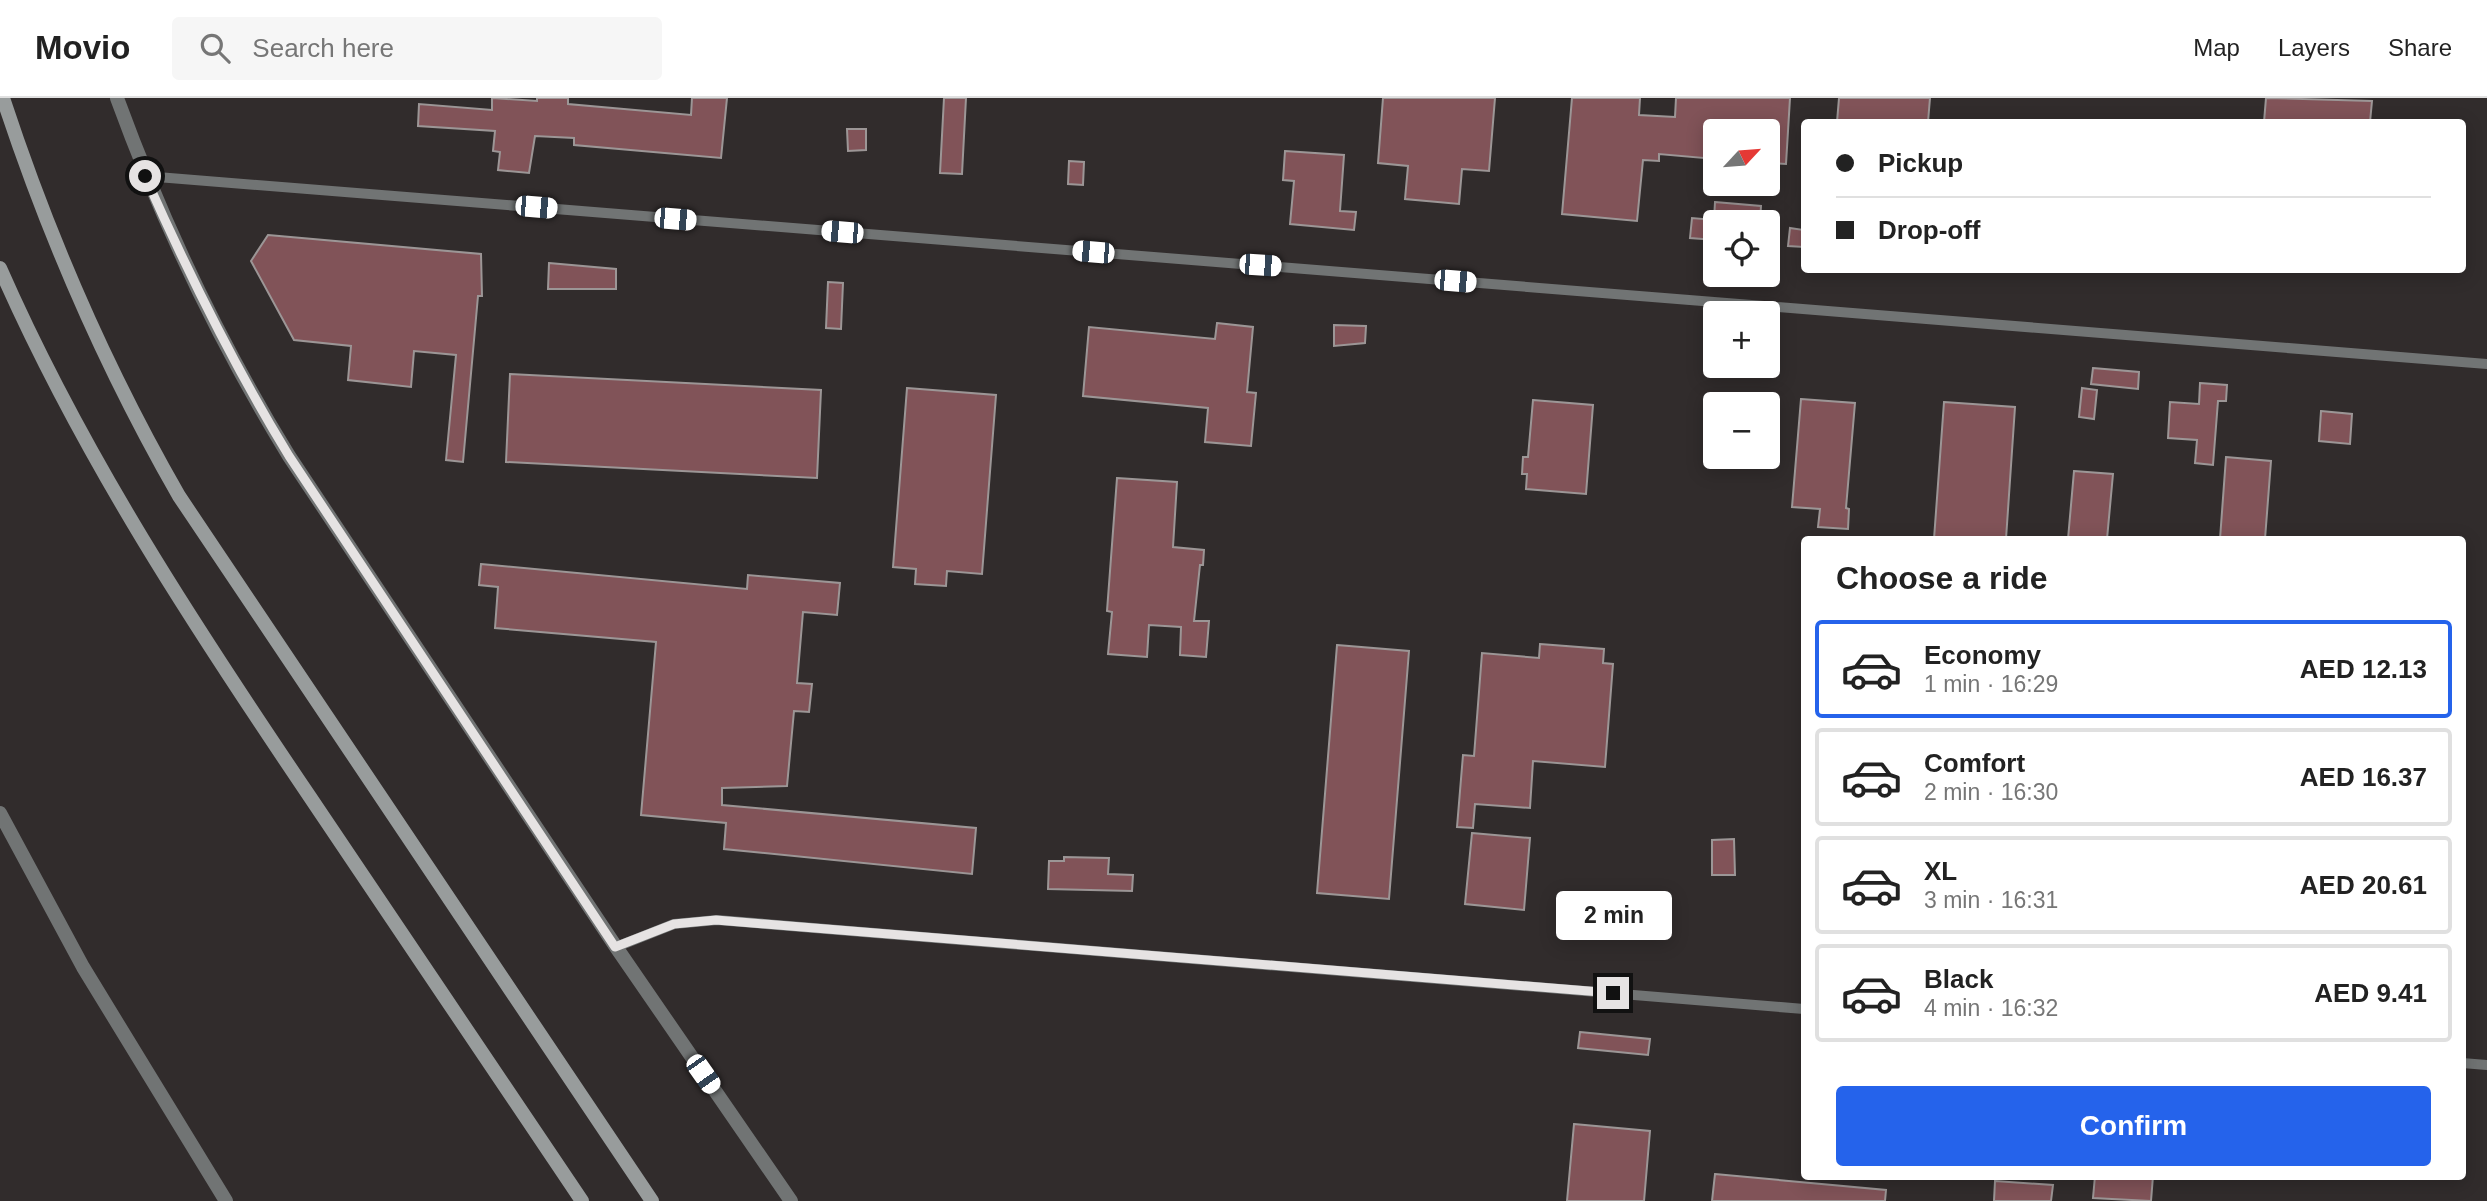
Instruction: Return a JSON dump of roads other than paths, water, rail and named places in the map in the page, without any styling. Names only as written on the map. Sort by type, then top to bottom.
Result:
[{"type":"street","points":[[3,98],[34,191],[85,316],[139,426],[179,496],[652,1201]]},
{"type":"street","points":[[117,98],[145,176],[211,320],[255,400],[615,947],[791,1201]]},
{"type":"street","points":[[0,268],[38,356],[78,431],[163,576],[582,1201]]},
{"type":"street","points":[[0,813],[83,967],[226,1201]]},
{"type":"lane","points":[[145,176],[2487,363]]},
{"type":"lane","points":[[615,947],[674,924],[716,920],[1801,1009]]},
{"type":"lane","points":[[2466,1063],[2487,1065]]}]
